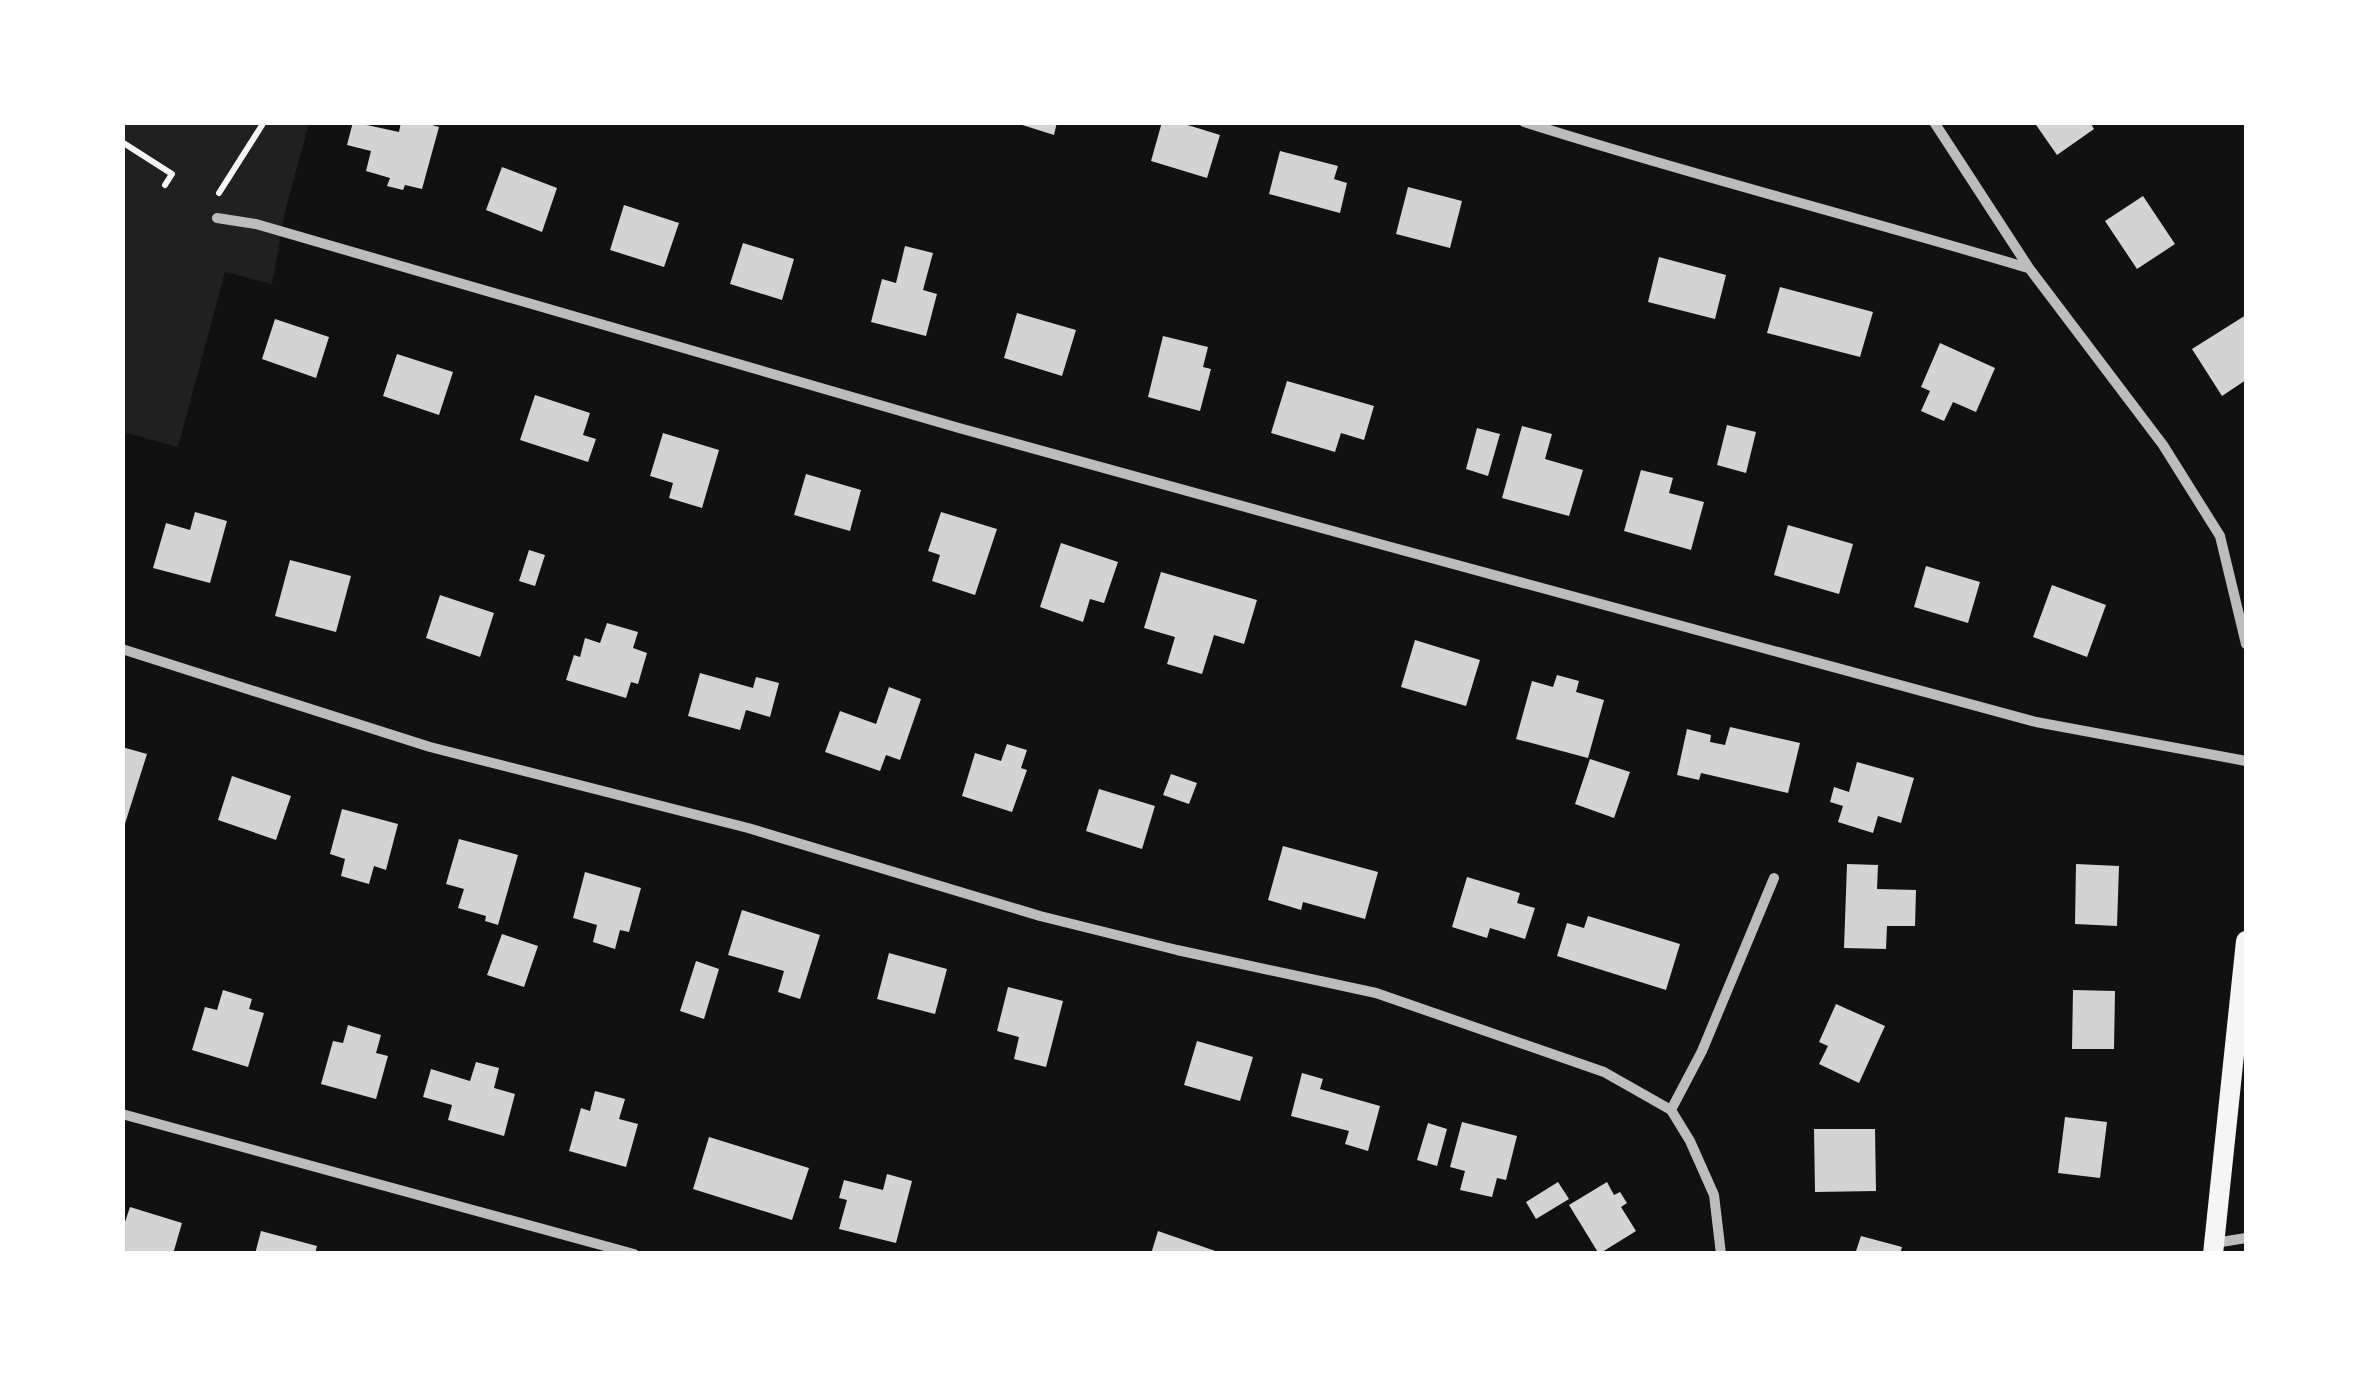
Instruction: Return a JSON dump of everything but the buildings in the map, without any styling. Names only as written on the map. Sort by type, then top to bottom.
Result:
[{"type":"main road","points":[[2214,1248],[2246,941]]},
{"type":"street","points":[[1524,122],[1681,172],[1828,208],[2030,268]]},
{"type":"street","points":[[1934,122],[2030,268],[2163,444],[2220,536],[2246,644]]},
{"type":"street","points":[[217,218],[256,224],[959,428],[2036,722],[2246,761]]},
{"type":"street","points":[[122,649],[430,747],[748,828],[1040,916],[1376,993],[1604,1072],[1671,1110],[1690,1141],[1714,1196],[1721,1254]]},
{"type":"street","points":[[1671,1110],[1702,1051],[1774,878]]},
{"type":"street","points":[[122,1114],[634,1254]]},
{"type":"street","points":[[2214,1248],[2246,1238]]},
{"type":"path","points":[[212,204],[264,122]]},
{"type":"path","points":[[122,142],[172,174],[165,184]]},
{"type":"shaded area","points":[[122,123],[309,123],[285,212],[272,284],[225,272],[178,447],[123,432]]}]
